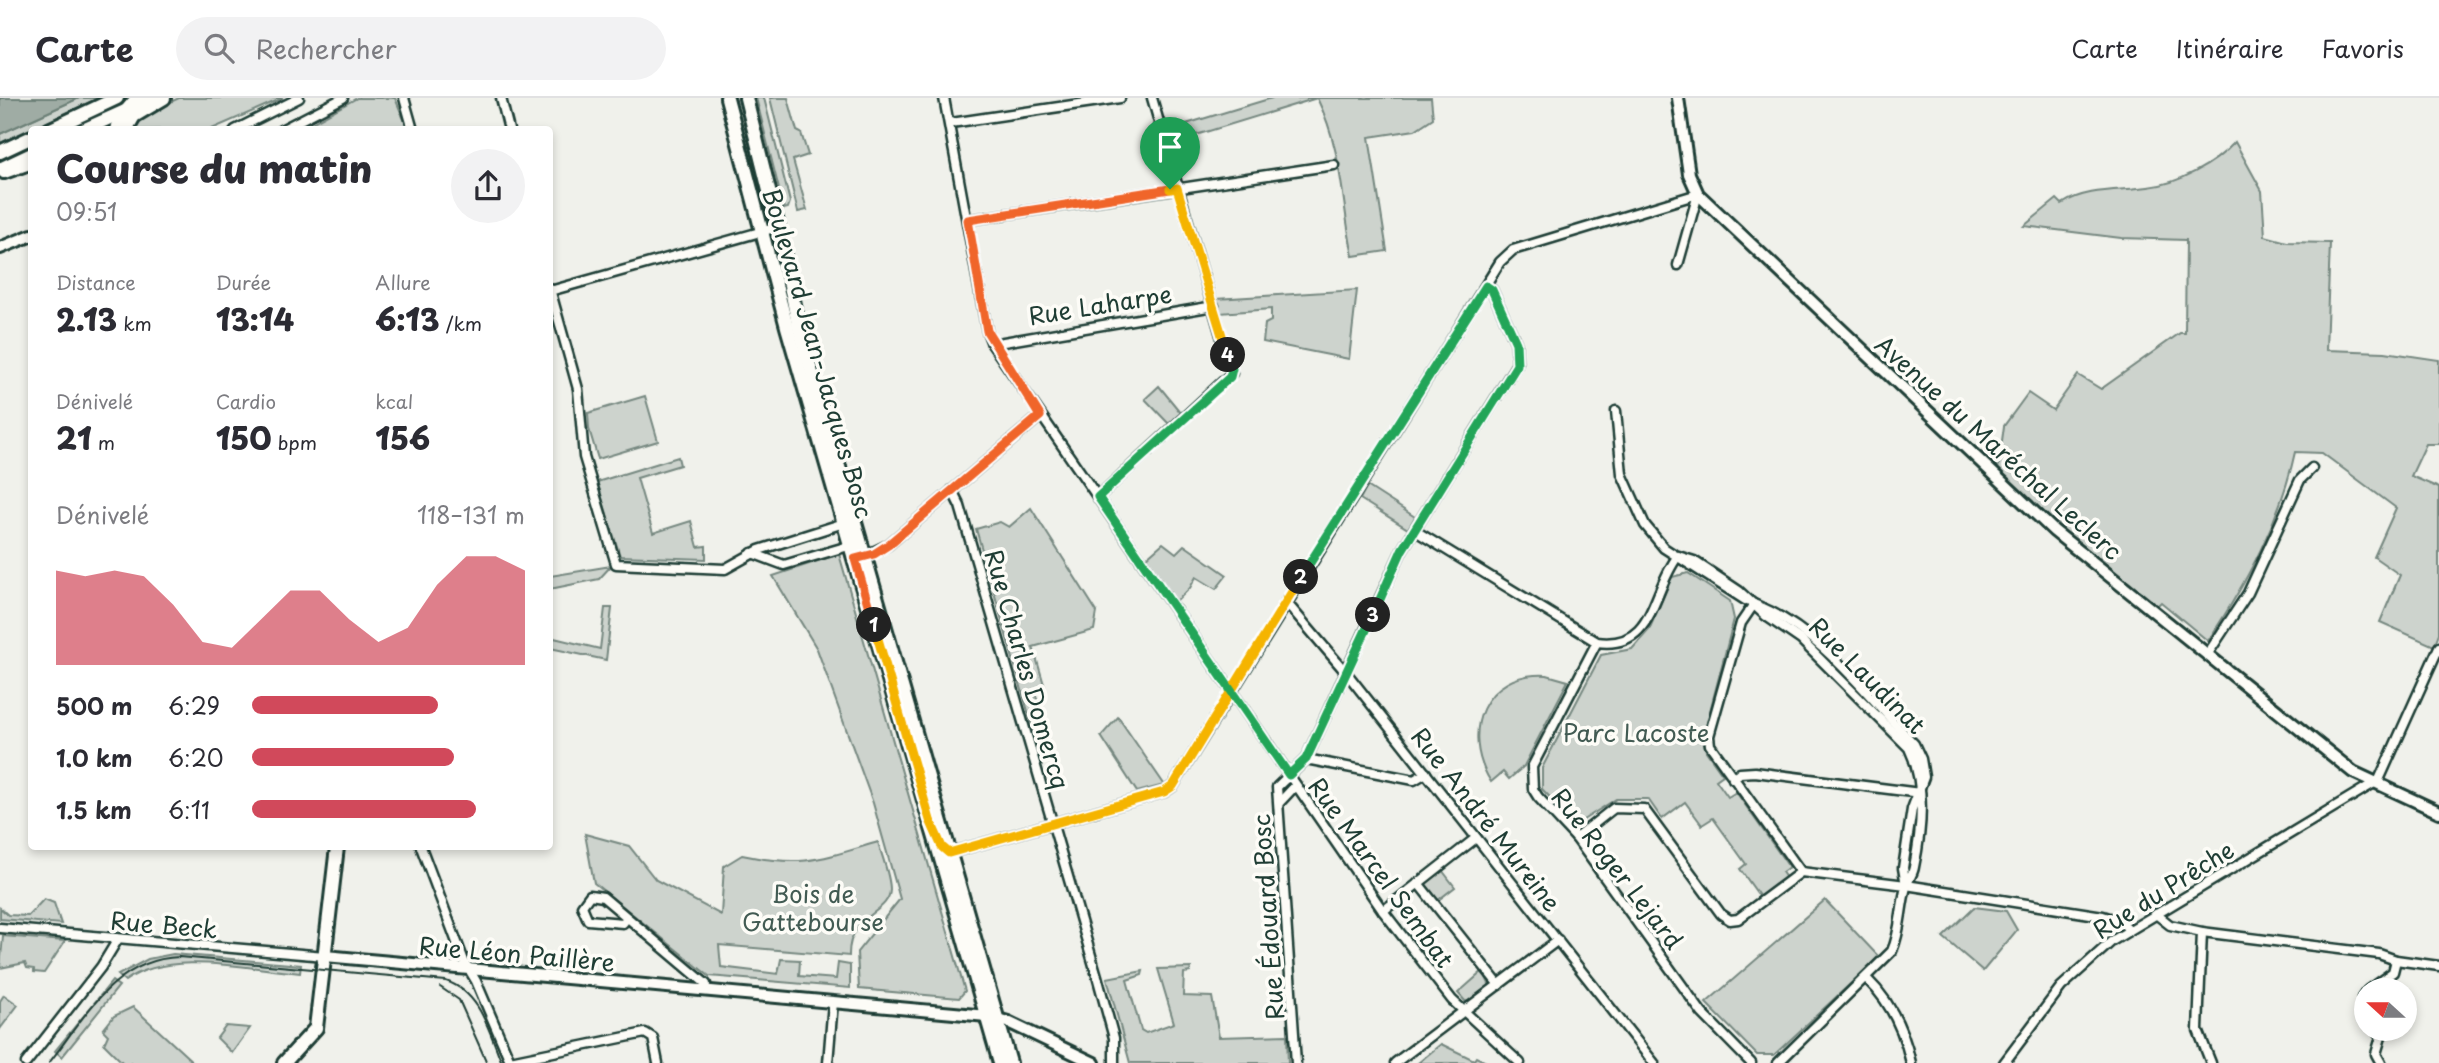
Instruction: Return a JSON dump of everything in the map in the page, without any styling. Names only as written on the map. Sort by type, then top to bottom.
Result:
[{"type":"main road","points":[[57,126],[117,98]]},
{"type":"main road","points":[[119,126],[127,109],[137,98]]},
{"type":"main road","points":[[91,126],[154,98]]},
{"type":"main road","points":[[128,126],[134,116],[164,98]]},
{"type":"main road","name":"Boulevard Jean-Jacques Bosc","points":[[727,98],[761,231],[844,523],[858,551],[949,853],[992,1017],[1000,1063]]},
{"type":"main road","name":"Boulevard Jean-Jacques Bosc","points":[[746,98],[778,227],[787,283],[930,820],[992,1017],[1010,1063]]},
{"type":"main road","points":[[0,152],[28,139]]},
{"type":"main road","points":[[0,171],[28,155]]},
{"type":"main road","points":[[0,171],[28,163]]},
{"type":"main road","points":[[284,1063],[316,1028],[338,850]]},
{"type":"street","points":[[243,126],[299,98]]},
{"type":"street","points":[[289,126],[343,98]]},
{"type":"street","points":[[404,98],[412,126]]},
{"type":"street","points":[[501,98],[508,126]]},
{"type":"street","name":"Rue Marcel Sembat","points":[[944,98],[951,123],[987,331],[992,344],[1383,911],[1464,1012],[1520,1063]]},
{"type":"street","points":[[951,123],[1120,98]]},
{"type":"street","points":[[1098,497],[1230,377],[1232,369],[1152,98]]},
{"type":"street","name":"Avenue du Maréchal Leclerc","points":[[1678,98],[1689,174],[1699,194],[2054,531],[2353,772],[2439,812]]},
{"type":"street","points":[[968,220],[1334,165]]},
{"type":"street","points":[[1678,265],[1699,194]]},
{"type":"street","points":[[949,853],[1164,792],[1173,786],[1500,262],[1513,250],[1699,194]]},
{"type":"street","points":[[553,289],[778,227]]},
{"type":"street","points":[[761,231],[771,248],[792,325],[806,353]]},
{"type":"street","points":[[0,248],[28,237]]},
{"type":"street","points":[[1289,775],[1306,759],[1414,530],[1517,365],[1516,343],[1492,290],[1486,286]]},
{"type":"street","points":[[553,301],[578,389],[584,457],[616,564],[725,569],[752,553],[844,523]]},
{"type":"street","name":"Rue Laharpe","points":[[992,344],[1001,340],[1214,306]]},
{"type":"street","name":"Rue Laudinat","points":[[1616,411],[1618,456],[1633,505],[1658,541],[1735,596],[1769,610],[1821,648],[1914,744],[1921,759],[1924,778],[1920,793],[1922,811],[1914,870],[1906,885],[1898,937],[1892,951],[1867,979],[1778,1063]]},
{"type":"street","points":[[752,553],[784,565],[888,545],[1040,416]]},
{"type":"street","points":[[2207,655],[2248,593],[2300,480],[2312,468]]},
{"type":"street","name":"Rue Charles Domercq","points":[[952,490],[960,506],[1114,1038],[1114,1063]]},
{"type":"street","points":[[1414,530],[1597,642],[1611,644],[1626,641],[1637,633],[1655,604],[1662,579],[1678,556]]},
{"type":"street","name":"Rue André Mureine","points":[[1286,602],[1426,773],[1654,1063]]},
{"type":"street","points":[[1754,604],[1741,623],[1709,736],[1710,745],[1801,872]]},
{"type":"street","name":"Rue Roger Lejard","points":[[1597,642],[1532,767],[1533,789],[1576,838],[1702,1013],[1751,1063]]},
{"type":"street","points":[[2374,783],[2381,777],[2439,647]]},
{"type":"street","points":[[1306,759],[1414,780],[1426,773]]},
{"type":"street","points":[[1733,779],[1740,773],[1755,772],[1920,793]]},
{"type":"street","name":"Rue Édouard Bosc","points":[[1289,775],[1277,787],[1296,1063]]},
{"type":"street","name":"Rue du Prêche","points":[[2004,1063],[2061,987],[2088,960],[2129,930],[2374,783]]},
{"type":"street","points":[[1279,803],[1295,786]]},
{"type":"street","points":[[1576,838],[1614,808],[1644,809],[1721,914],[1730,920],[1738,919],[1801,872],[1906,885],[2103,916],[2122,922],[2129,930]]},
{"type":"street","points":[[930,820],[942,847],[949,853]]},
{"type":"street","points":[[1383,911],[1476,838]]},
{"type":"street","points":[[422,850],[438,896],[511,1062],[650,1033],[658,1063]]},
{"type":"street","points":[[944,870],[949,853]]},
{"type":"street","points":[[1419,883],[1499,985]]},
{"type":"street","name":"Rue Léon Paillère","points":[[627,918],[623,923],[587,920],[582,906],[585,899],[597,894],[627,918],[706,984],[705,991]]},
{"type":"street","points":[[2156,914],[2170,925],[2202,932],[2379,954],[2396,960],[2439,966]]},
{"type":"street","name":"Rue Beck","points":[[0,928],[325,956]]},
{"type":"street","points":[[2202,932],[2198,1030],[2211,1063]]},
{"type":"street","points":[[26,1063],[101,967],[118,939]]},
{"type":"street","points":[[1395,1063],[1558,940]]},
{"type":"street","name":"Rue Léon Paillère","points":[[325,956],[992,1017],[1094,1063]]},
{"type":"street","points":[[2385,978],[2393,972],[2396,960]]},
{"type":"street","points":[[1867,979],[1886,998],[1903,1034],[1911,1063]]},
{"type":"street","points":[[828,1063],[832,1002]]},
{"type":"street","points":[[2380,1041],[2376,1054],[2381,1063]]},
{"type":"green space","points":[[79,98],[99,98],[39,126],[28,126],[28,131],[0,144],[0,134]]},
{"type":"green space","points":[[179,98],[283,98],[219,126],[135,126],[153,110]]},
{"type":"green space","points":[[357,98],[395,98],[407,126],[306,126]]},
{"type":"green space","points":[[756,98],[764,98],[790,202],[788,208],[784,209]]},
{"type":"green space","points":[[770,98],[788,98],[797,131],[801,133],[808,155],[793,160],[807,210],[798,212]]},
{"type":"green space","points":[[1272,98],[1317,98],[1170,143],[1166,130]]},
{"type":"green space","points":[[1317,98],[1431,98],[1433,118],[1415,130],[1369,137],[1387,251],[1353,256],[1337,157],[1326,118]]},
{"type":"green space","points":[[2235,142],[2262,191],[2265,236],[2287,242],[2330,243],[2326,350],[2385,352],[2439,360],[2439,444],[2426,444],[2411,476],[2439,488],[2439,633],[2434,646],[2380,622],[2400,575],[2374,557],[2396,508],[2322,453],[2295,452],[2289,478],[2271,527],[2249,573],[2208,641],[2161,602],[2156,607],[2069,536],[1998,470],[2004,426],[2028,393],[2053,410],[2078,375],[2101,389],[2180,333],[2185,333],[2186,240],[2121,238],[2024,226],[2057,199],[2062,204],[2082,195],[2171,182],[2195,172]]},
{"type":"green space","points":[[1357,290],[1349,359],[1263,342],[1265,324],[1271,321],[1271,309],[1220,313],[1216,299]]},
{"type":"green space","points":[[1159,386],[1181,413],[1169,424],[1145,399]]},
{"type":"green space","points":[[645,396],[658,441],[598,459],[589,429],[588,413]]},
{"type":"green space","points":[[678,457],[680,465],[637,478],[653,533],[691,521],[698,547],[706,546],[706,559],[620,556],[597,482]]},
{"type":"green space","points":[[1367,486],[1415,517],[1408,529],[1360,499]]},
{"type":"green space","points":[[1031,508],[1097,612],[1094,630],[1033,647],[1045,688],[1035,692],[1046,733],[1035,736],[976,529],[1000,522],[1009,527]]},
{"type":"green space","points":[[1163,543],[1176,553],[1184,545],[1227,575],[1216,589],[1196,577],[1190,588],[1176,602],[1146,558]]},
{"type":"green space","points":[[839,554],[965,991],[959,998],[859,989],[857,952],[900,899],[873,803],[817,649],[773,576]]},
{"type":"green space","points":[[611,566],[599,579],[553,588],[553,576]]},
{"type":"green space","name":"Parc Lacoste","points":[[1688,573],[1730,601],[1734,619],[1703,738],[1706,751],[1723,775],[1716,780],[1728,797],[1736,792],[1789,867],[1782,872],[1786,878],[1760,897],[1740,869],[1746,864],[1713,818],[1702,825],[1685,802],[1662,819],[1648,799],[1616,799],[1580,822],[1572,820],[1542,789],[1542,768],[1601,655],[1632,649],[1649,630],[1672,577]]},
{"type":"green space","points":[[605,608],[612,608],[606,660],[553,649],[553,638],[600,649]]},
{"type":"green space","name":"Parc Lacoste","points":[[1547,675],[1568,681],[1524,766],[1509,779],[1503,772],[1491,782],[1482,763],[1478,744],[1478,726],[1483,709],[1493,694],[1507,683],[1525,676]]},
{"type":"green space","points":[[1118,717],[1164,785],[1137,792],[1101,736]]},
{"type":"green space","name":"Bois de Gattebourse","points":[[585,834],[629,846],[656,880],[721,915],[724,866],[742,855],[781,861],[812,860],[878,842],[890,890],[883,905],[861,923],[855,932],[850,942],[849,956],[719,945],[721,967],[778,974],[781,959],[800,960],[799,976],[836,979],[838,963],[850,965],[850,988],[709,976],[594,883]]},
{"type":"green space","points":[[1442,870],[1455,887],[1437,901],[1424,884]]},
{"type":"green space","points":[[44,899],[54,903],[61,924],[0,919],[0,908],[8,915],[28,916]]},
{"type":"green space","points":[[1825,900],[1879,957],[1774,1055],[1757,1055],[1706,1003]]},
{"type":"green space","points":[[1974,907],[2006,911],[2017,930],[1983,971],[1943,937]]},
{"type":"green space","points":[[3,936],[65,941],[44,973],[34,972],[34,969],[27,968],[25,963],[0,968]]},
{"type":"green space","points":[[173,954],[301,965],[300,973],[234,965],[186,963],[143,971],[125,981],[118,975],[148,959]]},
{"type":"green space","points":[[1191,968],[1190,972],[1184,973],[1183,996],[1212,997],[1219,1037],[1287,1035],[1288,1063],[1130,1063],[1107,978],[1143,971],[1142,975],[1127,980],[1141,1030],[1146,1033],[1174,1023],[1158,969]]},
{"type":"green space","points":[[1483,971],[1490,986],[1471,1002],[1465,1001],[1458,993]]},
{"type":"green space","points":[[112,981],[119,986],[62,1057],[55,1051]]},
{"type":"green space","points":[[4,995],[18,1005],[0,1029],[0,1001]]},
{"type":"green space","points":[[133,1007],[194,1063],[123,1063],[104,1044],[108,1035],[103,1030],[114,1016]]},
{"type":"green space","points":[[226,1026],[250,1028],[232,1053],[217,1038]]},
{"type":"green space","points":[[1441,1044],[1474,1060],[1476,1057],[1488,1063],[1418,1063]]},
{"type":"shaded area","points":[[0,98],[79,98],[0,134]]},
{"type":"tram line","points":[[49,1063],[89,1010],[119,980],[156,960],[179,957],[446,981],[458,987],[476,1004],[502,1063]]},
{"type":"tram line","points":[[440,987],[459,1000],[487,1063]]},
{"type":"route","points":[[1170,189],[968,220],[987,331],[992,344],[1040,416],[888,545],[874,554],[855,559],[930,820],[942,847],[949,853],[1164,792],[1173,786],[1231,691],[1241,674],[1286,602],[1486,286],[1492,290],[1516,343],[1517,365],[1402,550],[1306,759],[1289,775],[1235,697],[1231,691],[1226,683],[1188,629],[1098,497],[1232,373],[1177,188],[1170,189]]}]
